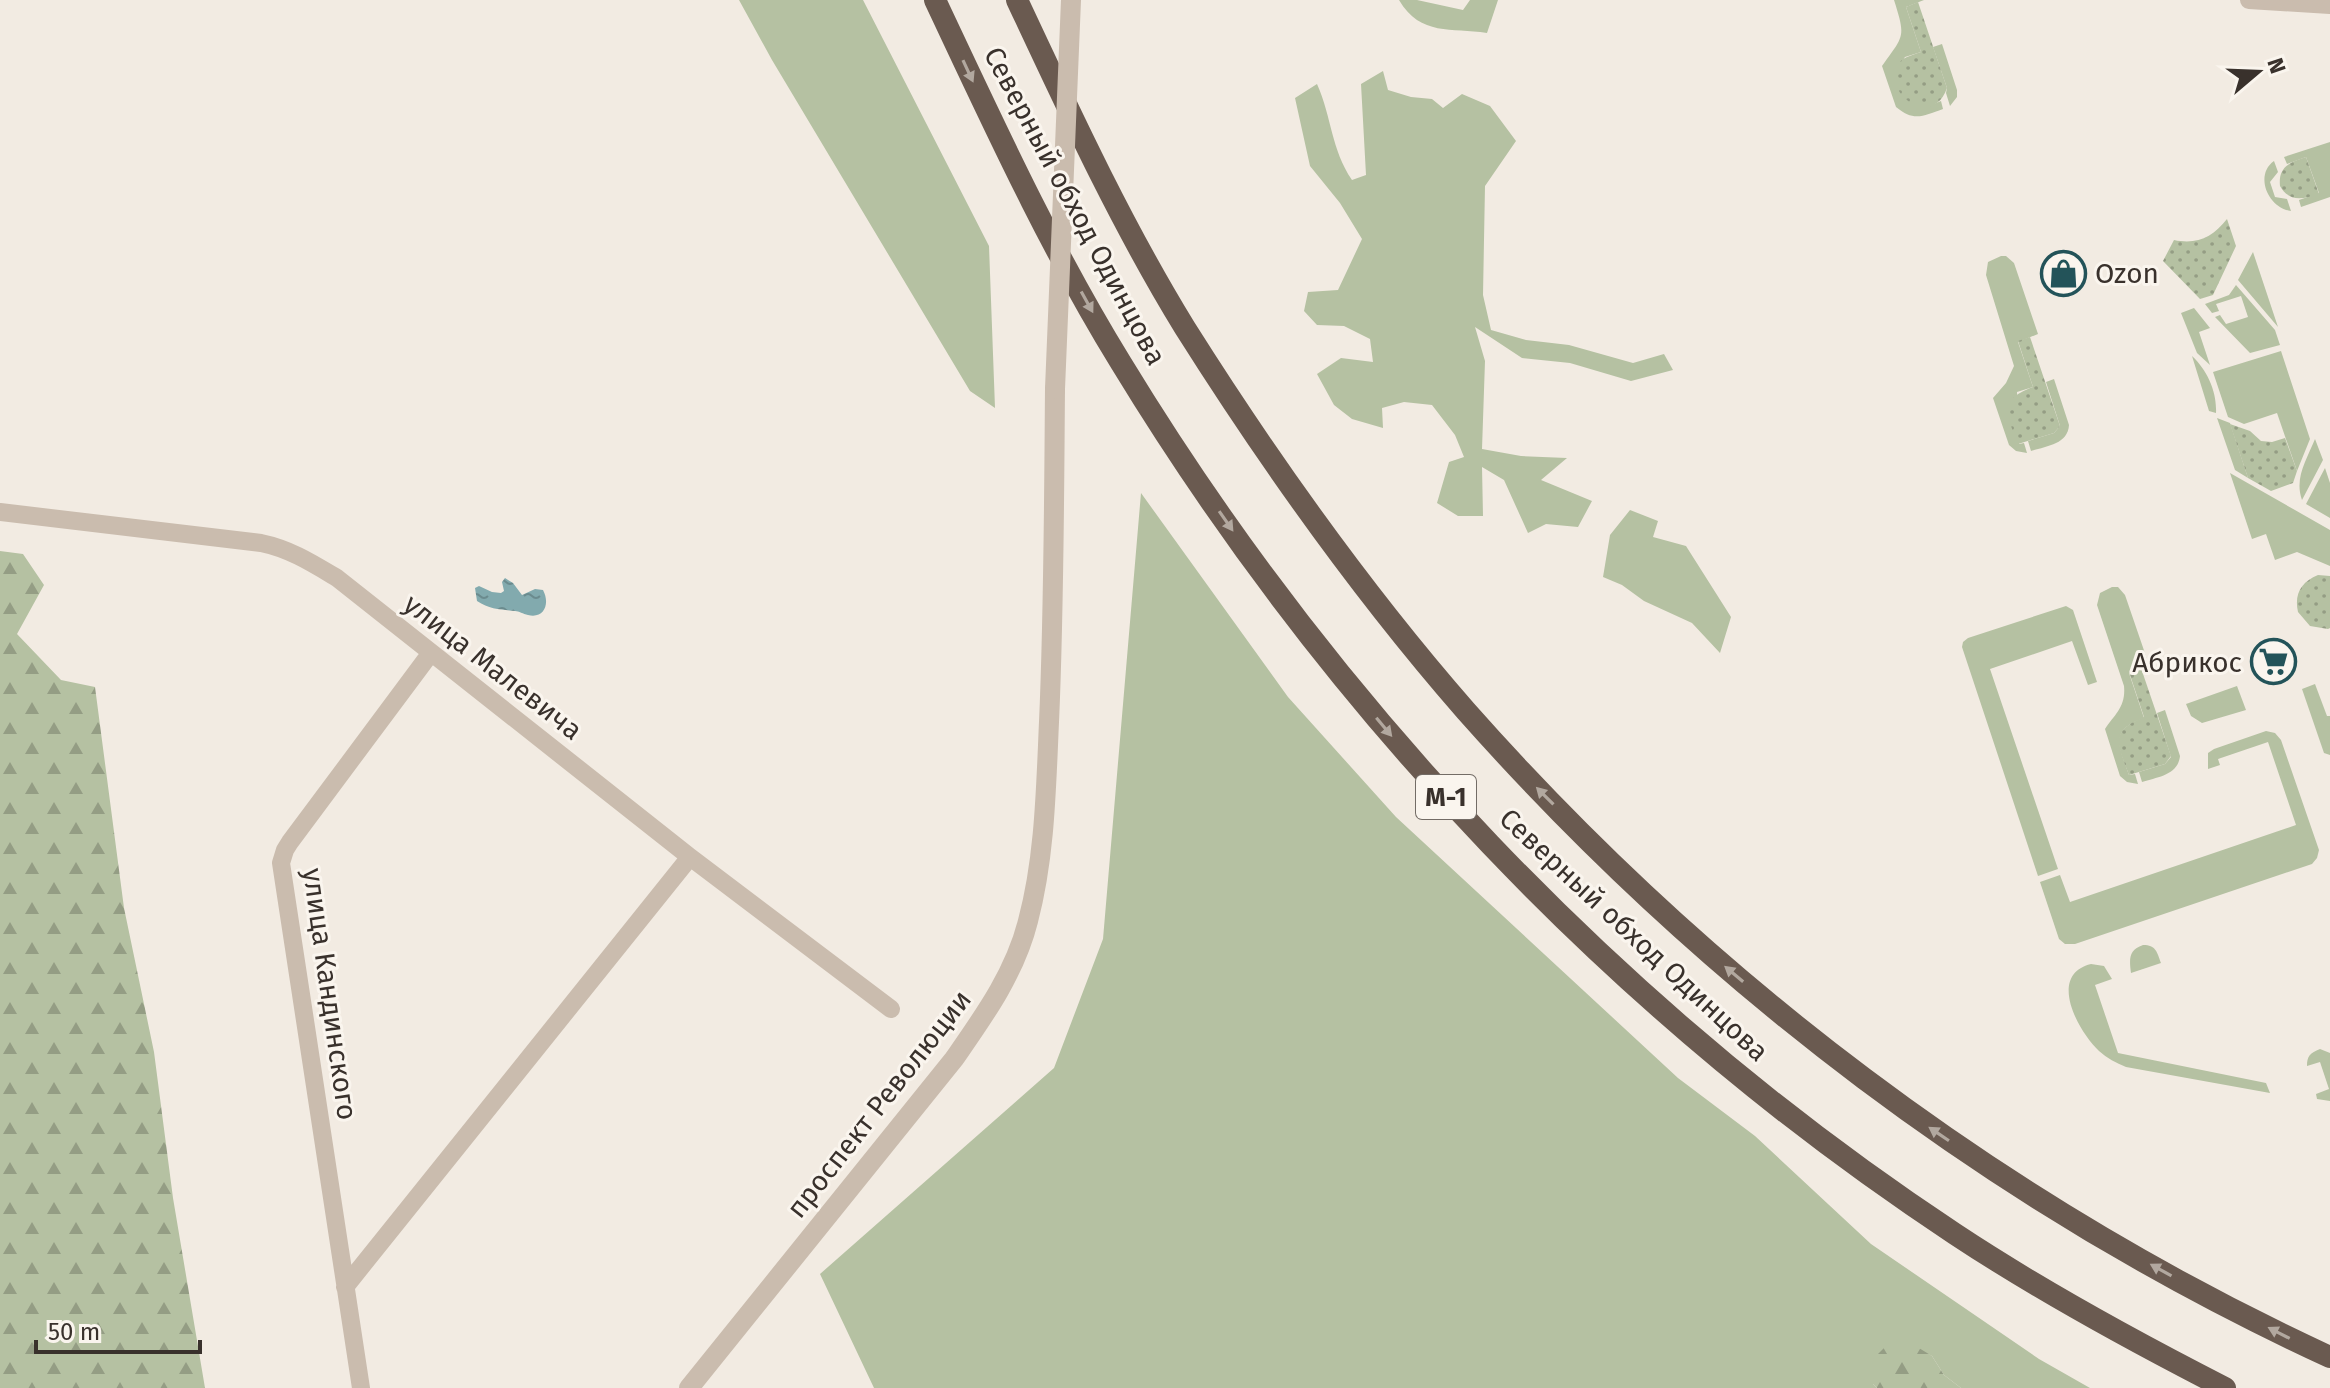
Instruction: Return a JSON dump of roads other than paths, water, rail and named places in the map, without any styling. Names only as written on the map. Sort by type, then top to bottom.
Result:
[{"type":"highway","name":"Северный обход Одинцова","points":[[935,0],[1056,246],[1120,362],[1191,472],[1330,662],[1408,756],[1485,840],[1571,926],[1667,1013],[1777,1106],[1865,1172],[1957,1236],[2048,1291],[2225,1388]]},
{"type":"highway","name":"Северный обход Одинцова","points":[[1017,0],[1120,212],[1183,324],[1252,431],[1388,617],[1464,708],[1538,789],[1715,958],[1823,1048],[1920,1122],[1997,1174],[2098,1235],[2229,1307],[2330,1357]]},
{"type":"street","name":"проспект Революции","points":[[689,1388],[944,1071],[994,1002],[1028,923],[1046,803],[1054,597],[1055,389],[1071,0]]},
{"type":"street","points":[[2249,0],[2328,10]]},
{"type":"street","name":"улица Малевича","points":[[0,512],[282,547],[337,578],[690,857],[891,1009]]},
{"type":"street","name":"улица Кандинского","points":[[361,1388],[281,863],[290,842],[430,654]]},
{"type":"street","points":[[345,1287],[690,857]]},
{"type":"water","points":[[505,578],[522,595],[535,589],[543,590],[546,605],[542,612],[528,615],[491,608],[477,601],[475,588],[479,586],[501,593]]},
{"type":"place","name":"Ozon","points":[[2064,273]]},
{"type":"place","name":"Абрикос","points":[[2273,662]]}]
